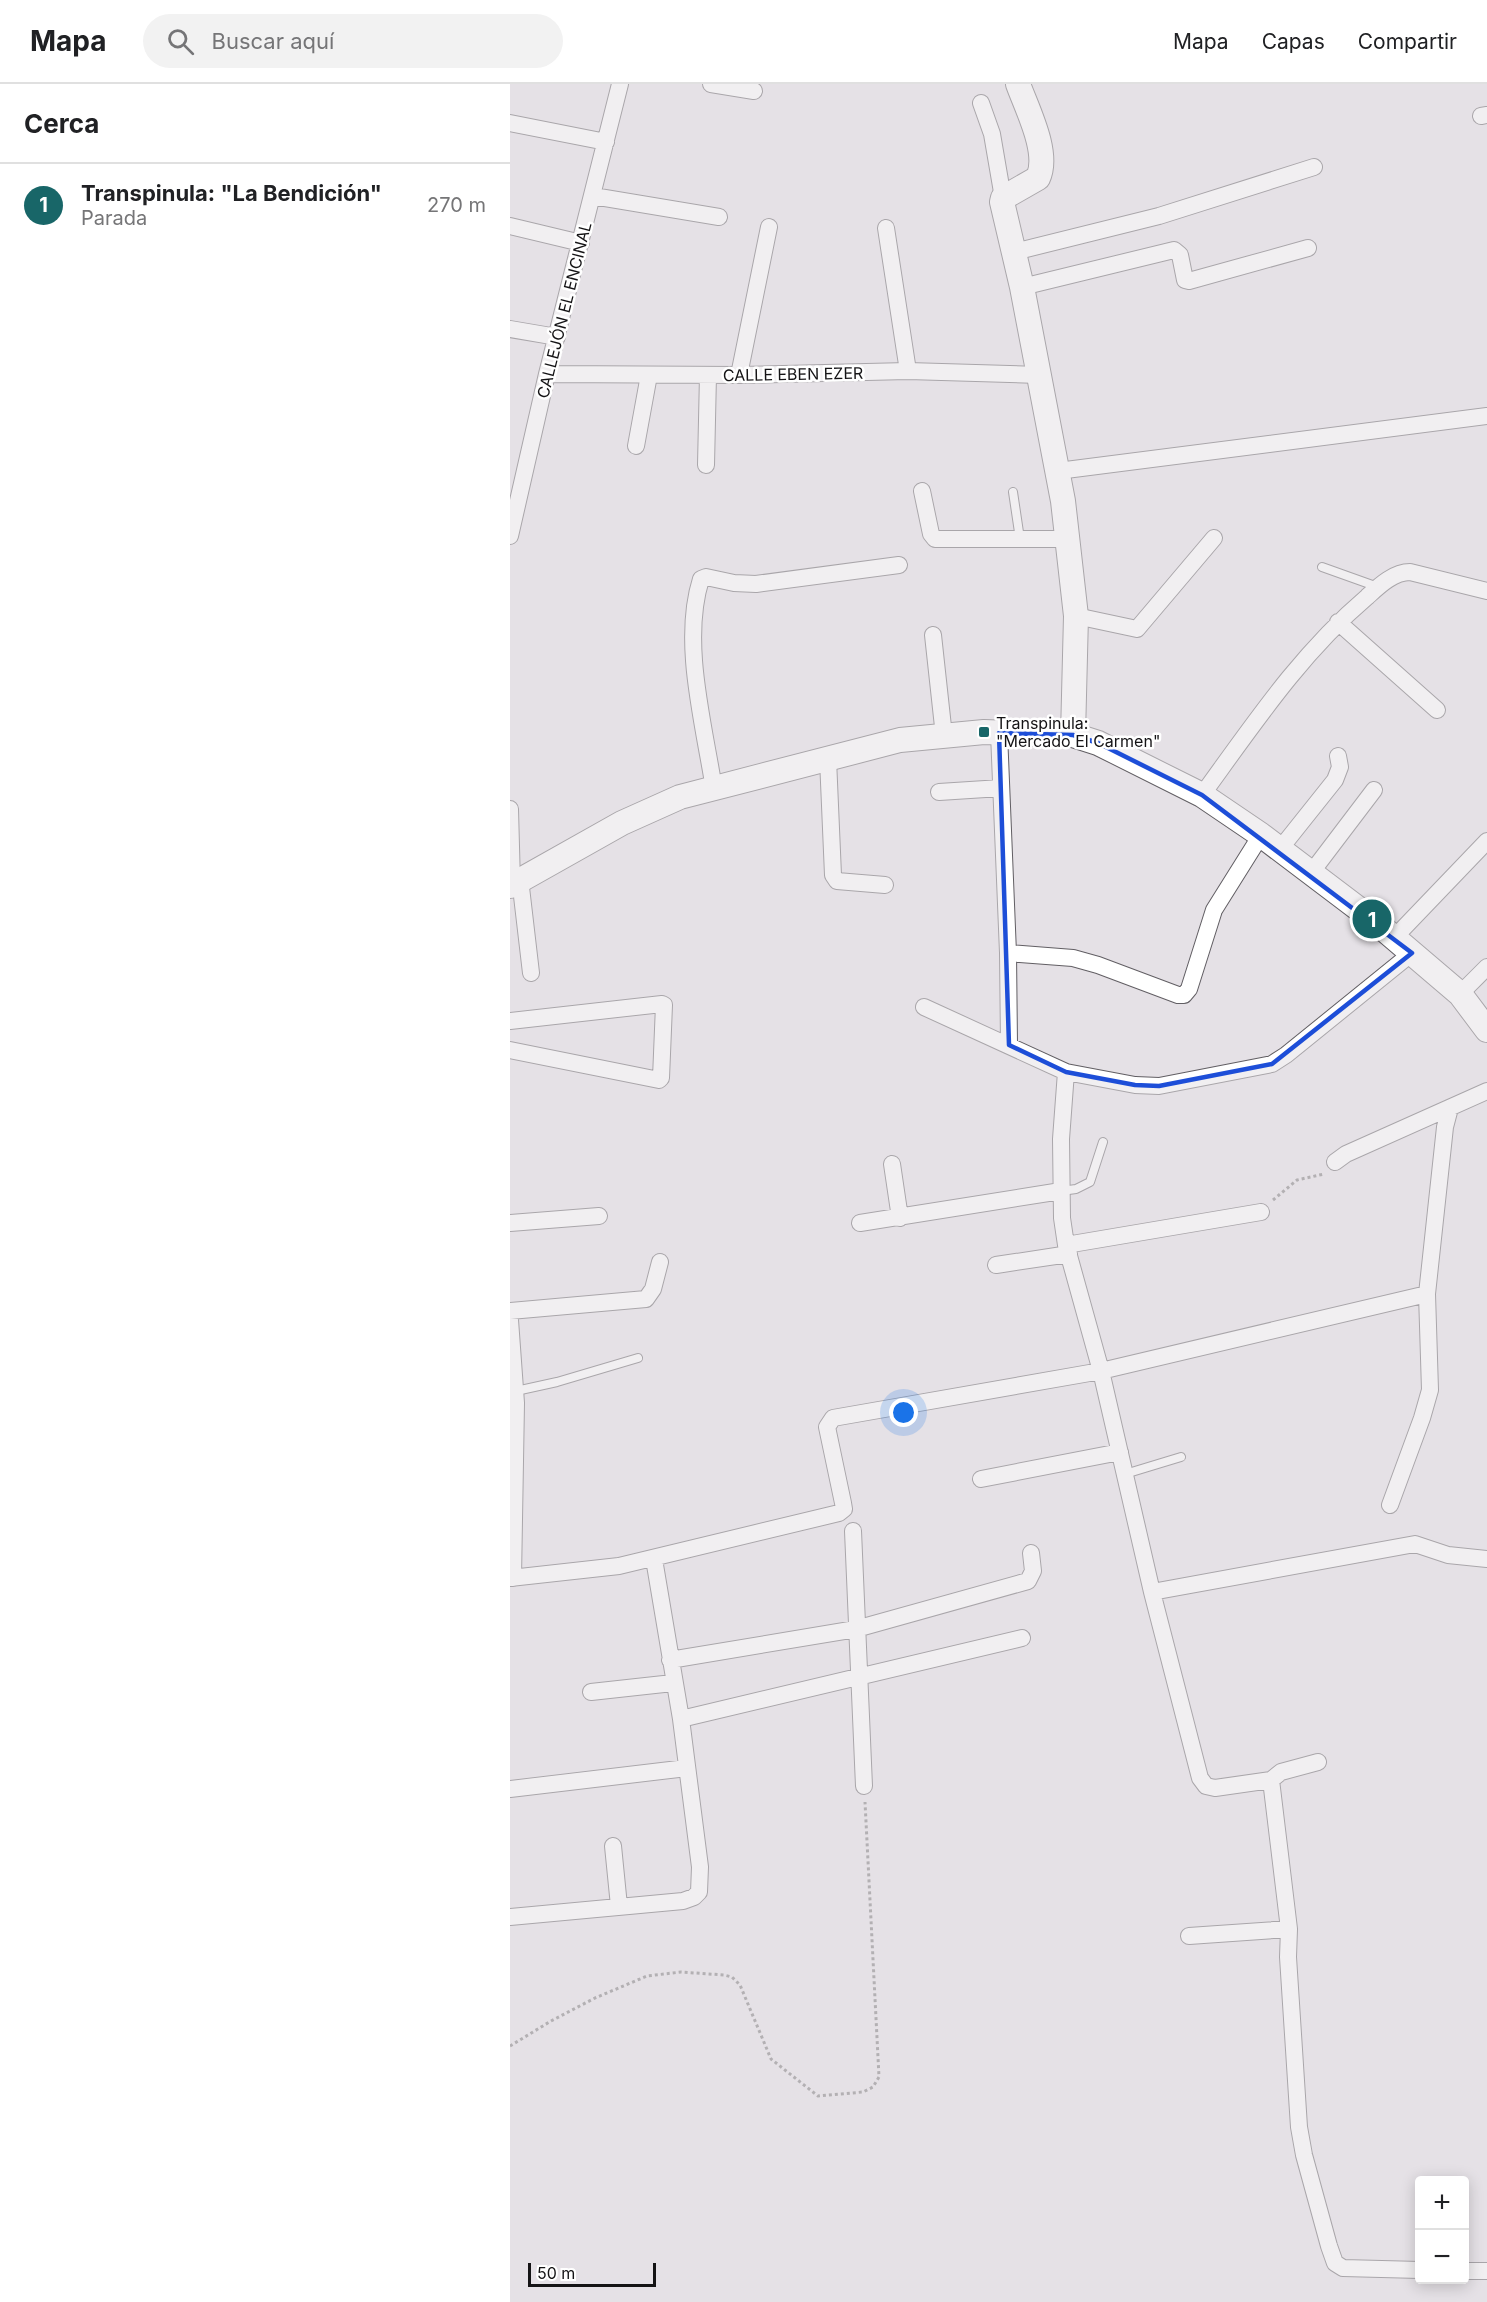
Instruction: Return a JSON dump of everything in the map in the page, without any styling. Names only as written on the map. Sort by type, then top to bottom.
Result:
[{"type":"street","name":"CALLEJÓN EL ENCINAL","points":[[510,536],[556,337],[620,84]]},
{"type":"street","points":[[711,84],[754,91]]},
{"type":"street","points":[[1003,198],[1038,178],[1042,164],[1042,151],[1018,84]]},
{"type":"street","points":[[981,103],[992,134],[1002,202],[1040,375],[1068,539],[1076,616],[1073,735]]},
{"type":"street","points":[[510,123],[606,142]]},
{"type":"street","points":[[1014,252],[1159,216],[1314,167]]},
{"type":"street","points":[[593,196],[719,217]]},
{"type":"street","points":[[510,226],[581,243]]},
{"type":"street","points":[[739,375],[769,227]]},
{"type":"street","points":[[886,228],[908,371]]},
{"type":"street","points":[[1022,287],[1174,250],[1180,255],[1185,280],[1189,281],[1308,248]]},
{"type":"street","points":[[510,329],[556,337]]},
{"type":"street","name":"CALLE EBEN EZER","points":[[547,374],[739,375],[908,371],[1040,375]]},
{"type":"street","points":[[636,446],[649,375]]},
{"type":"street","points":[[706,465],[708,375]]},
{"type":"street","points":[[1058,471],[1487,416]]},
{"type":"street","points":[[922,491],[931,534],[935,539],[1068,539]]},
{"type":"street","points":[[1076,616],[1137,629],[1214,538]]},
{"type":"street","points":[[714,789],[697,682],[692,622],[701,579],[706,577],[745,584],[778,582],[899,565]]},
{"type":"street","points":[[1202,795],[1283,684],[1338,622],[1379,587],[1399,574],[1410,572],[1487,591]]},
{"type":"street","points":[[1338,622],[1437,710]]},
{"type":"street","points":[[933,635],[944,736]]},
{"type":"street","points":[[514,883],[647,811],[680,797],[900,740],[999,733],[1073,735],[1098,742],[1202,795],[1270,842],[1394,938],[1460,994],[1487,1030]]},
{"type":"street","points":[[999,733],[1008,953],[1009,1045]]},
{"type":"street","points":[[1008,953],[1073,958],[1115,970],[1178,995],[1184,995],[1189,989],[1214,910],[1270,842],[1335,780],[1340,767],[1338,756]]},
{"type":"street","points":[[828,759],[833,875],[837,881],[885,885]]},
{"type":"street","points":[[939,792],[1001,788]]},
{"type":"street","points":[[1311,873],[1374,790]]},
{"type":"street","points":[[510,809],[514,883],[531,973]]},
{"type":"street","points":[[1394,938],[1487,841]]},
{"type":"street","points":[[924,1007],[1066,1072],[1135,1085],[1159,1086],[1272,1064],[1412,954]]},
{"type":"street","points":[[1460,994],[1487,967]]},
{"type":"street","points":[[510,1021],[664,1005],[661,1078],[659,1080],[510,1050]]},
{"type":"street","points":[[1066,1072],[1061,1139],[1061,1191],[1068,1250],[1101,1371],[1152,1592],[1200,1778],[1206,1786],[1215,1788],[1271,1780],[1281,1772],[1318,1762]]},
{"type":"street","points":[[1335,1162],[1346,1154],[1487,1091]]},
{"type":"street","points":[[1390,1504],[1430,1390],[1427,1294],[1445,1127],[1450,1108]]},
{"type":"street","points":[[892,1164],[900,1218]]},
{"type":"street","points":[[860,1223],[1061,1191]]},
{"type":"street","points":[[996,1265],[1261,1212]]},
{"type":"street","points":[[510,1223],[599,1216]]},
{"type":"street","points":[[510,1311],[646,1299],[653,1289],[660,1262]]},
{"type":"street","points":[[510,1320],[516,1391],[512,1578],[603,1569],[842,1511],[843,1503],[827,1427],[833,1418],[1101,1371],[1427,1294]]},
{"type":"street","points":[[981,1479],[1120,1452]]},
{"type":"street","points":[[853,1531],[864,1786]]},
{"type":"street","points":[[1152,1592],[1415,1544],[1448,1556],[1487,1559]]},
{"type":"street","points":[[670,1660],[856,1629],[1028,1581],[1033,1571],[1031,1553]]},
{"type":"street","points":[[510,1917],[683,1901],[694,1897],[699,1892],[700,1867],[681,1719],[654,1558]]},
{"type":"street","points":[[681,1719],[1022,1638]]},
{"type":"street","points":[[591,1692],[674,1683]]},
{"type":"street","points":[[510,1789],[687,1768]]},
{"type":"street","points":[[1271,1780],[1288,1929],[1299,2127],[1332,2257],[1338,2266],[1348,2269],[1415,2270]]},
{"type":"street","points":[[613,1846],[619,1906]]},
{"type":"street","points":[[1189,1936],[1288,1929]]},
{"type":"street","points":[[1469,2271],[1487,2271]]},
{"type":"lane","points":[[1013,492],[1020,538]]},
{"type":"lane","points":[[1322,567],[1379,587]]},
{"type":"lane","points":[[1061,1191],[1076,1189],[1090,1182],[1103,1142]]},
{"type":"lane","points":[[516,1391],[557,1382],[639,1358]]},
{"type":"lane","points":[[1125,1474],[1181,1457]]},
{"type":"path","points":[[1261,1212],[1289,1185],[1297,1180],[1324,1174],[1335,1162]]},
{"type":"path","points":[[510,2046],[595,1998],[647,1976],[681,1972],[724,1975],[732,1977],[740,1985],[771,2059],[811,2092],[825,2097],[863,2092],[873,2087],[879,2077],[864,1786]]},
{"type":"highlighted area","points":[[999,733],[1073,735],[1098,743],[1202,795],[1412,953],[1272,1064],[1159,1086],[1135,1085],[1066,1072],[1009,1045]]},
{"type":"place","name":"Transpinula: \"Mercado El Carmen\"","points":[[984,732]]},
{"type":"place","name":"Transpinula: \"La Bendición\"","points":[[1372,919]]}]
